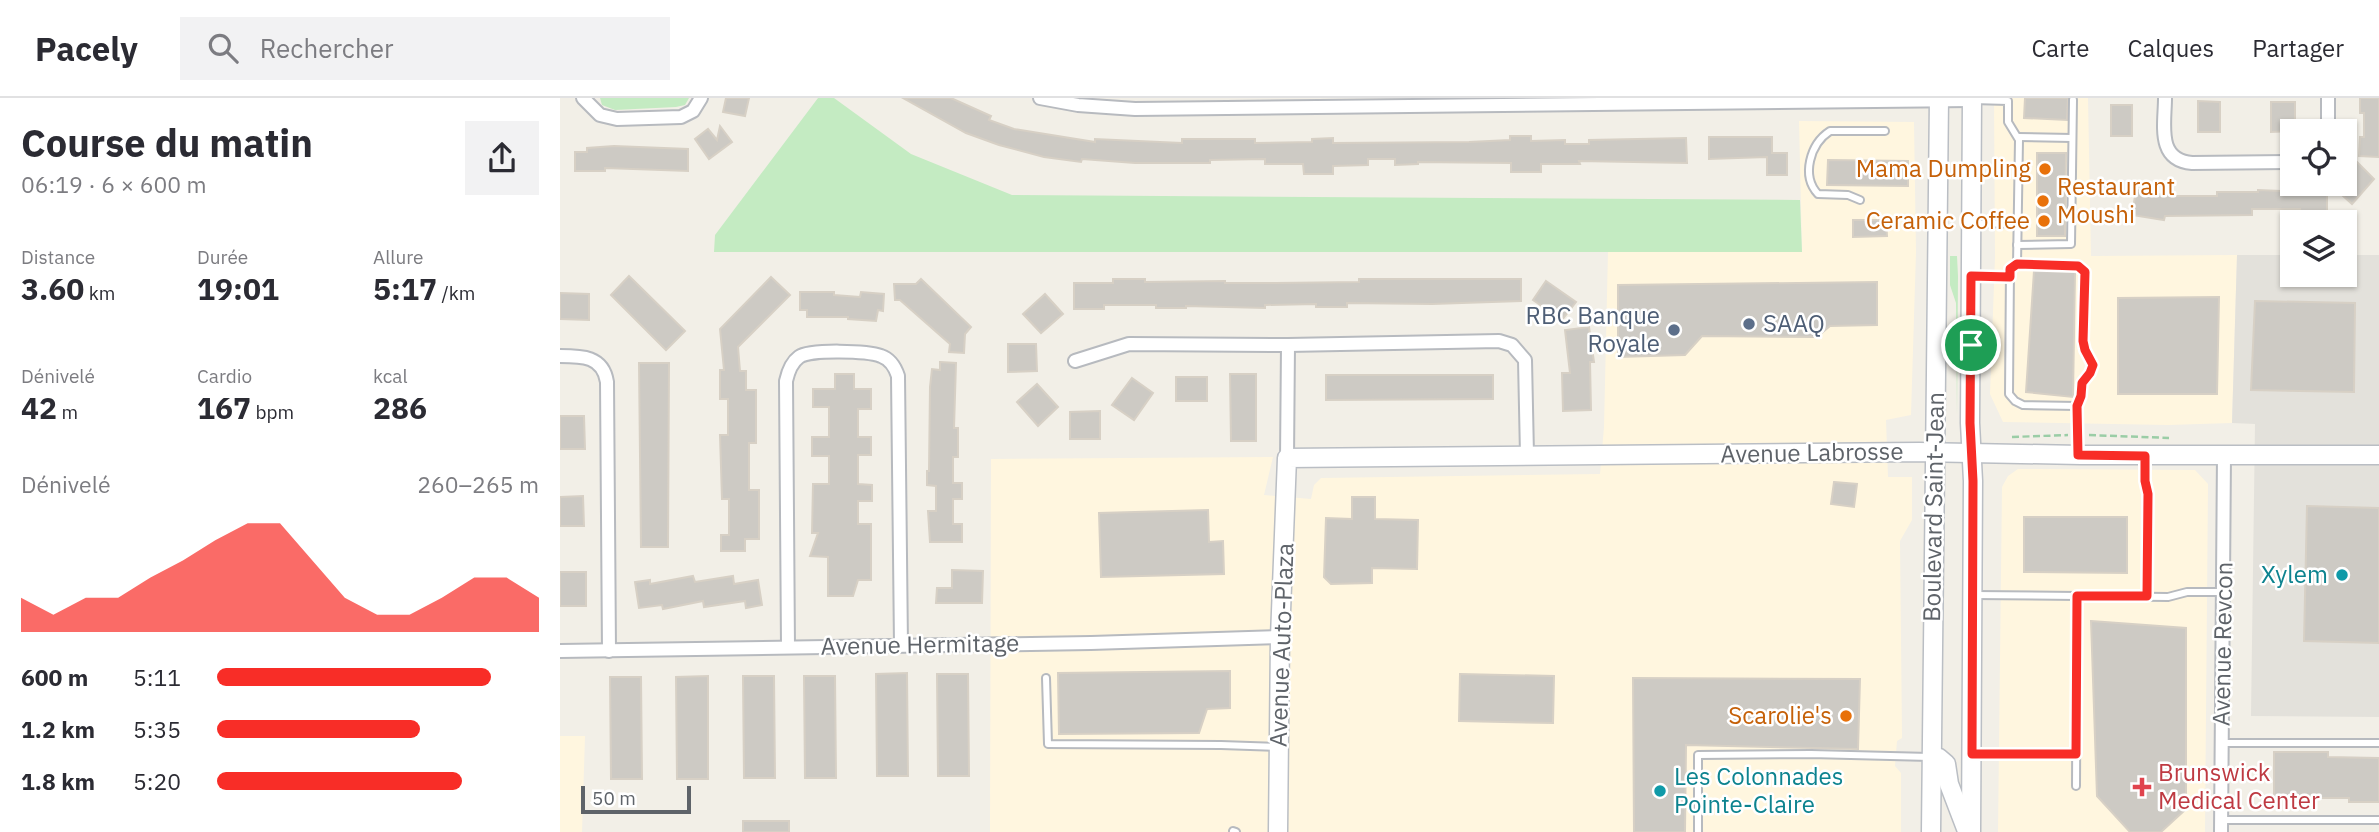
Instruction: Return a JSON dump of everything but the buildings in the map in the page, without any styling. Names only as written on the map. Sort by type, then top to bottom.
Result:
[{"type":"main road","name":"Boulevard Saint-Jean","points":[[1931,832],[1939,99]]},
{"type":"main road","name":"Boulevard Saint-Jean","points":[[1969,832],[1972,754],[1972,99]]},
{"type":"main road","name":"Avenue Labrosse","points":[[1287,458],[1935,453],[2379,455]]},
{"type":"main road","name":"Avenue Auto-Plaza","points":[[1278,832],[1280,637],[1287,458]]},
{"type":"main road","points":[[1932,757],[1939,758],[1946,764],[1949,784],[1969,832]]},
{"type":"street","points":[[583,98],[600,115],[617,119],[681,117],[694,111],[701,98]]},
{"type":"street","points":[[1040,98],[1078,106],[1135,109],[1972,99]]},
{"type":"street","points":[[2165,98],[2166,146],[2177,159],[2192,163],[2280,162]]},
{"type":"street","points":[[2328,98],[2328,119]]},
{"type":"street","points":[[1075,361],[1129,344],[1287,345],[1499,341],[1512,345],[1522,354],[1526,367],[1527,455]]},
{"type":"street","points":[[1287,345],[1287,458]]},
{"type":"street","points":[[788,647],[786,381],[790,368],[799,357],[836,352],[878,354],[889,361],[898,376],[901,645]]},
{"type":"street","points":[[560,356],[585,356],[594,360],[606,373],[609,651]]},
{"type":"street","name":"Avenue Revcon","points":[[2221,826],[2224,455]]},
{"type":"street","name":"Avenue Hermitage","points":[[560,651],[1091,643],[1280,637]]},
{"type":"lane","points":[[1972,99],[2008,102],[2008,122],[2018,137],[2017,264]]},
{"type":"lane","points":[[2017,245],[2071,244],[2073,100]]},
{"type":"lane","points":[[1860,200],[1848,195],[1815,192],[1810,179],[1811,153],[1830,131],[1885,131]]},
{"type":"lane","points":[[2018,137],[2072,138]]},
{"type":"lane","points":[[1972,224],[2017,223]]},
{"type":"lane","points":[[2077,406],[2023,405],[2009,394],[2010,269],[2017,264],[2078,266],[2085,272],[2083,341],[2093,365],[2082,383],[2077,406],[2078,455]]},
{"type":"lane","points":[[1971,276],[2010,277]]},
{"type":"lane","points":[[2145,456],[2148,494],[2147,596]]},
{"type":"lane","points":[[1972,596],[2168,597],[2187,592],[2223,592]]},
{"type":"lane","points":[[2076,786],[2077,596]]},
{"type":"lane","points":[[1046,678],[1048,744],[1279,747]]},
{"type":"lane","points":[[2222,743],[2379,743]]},
{"type":"lane","points":[[1972,754],[2076,754]]},
{"type":"lane","points":[[1698,832],[1698,755],[1932,757]]},
{"type":"lane","points":[[2221,826],[2379,820]]},
{"type":"path","points":[[2016,435],[2069,435]]},
{"type":"path","points":[[2088,436],[2171,438]]},
{"type":"shaded area","points":[[1994,98],[2088,98],[2091,256],[2237,255],[2232,423],[2168,425],[2003,422],[1990,394],[1995,257]]},
{"type":"shaded area","points":[[1799,121],[1914,122],[1916,252],[1911,415],[1886,420],[1888,477],[1912,477],[1912,520],[1900,541],[1902,738],[1897,741],[1895,766],[1901,773],[1901,832],[990,832],[991,459],[1273,457],[1264,495],[1311,499],[1314,485],[1321,478],[1600,474],[1604,427],[1608,251],[1802,251]]},
{"type":"shaded area","points":[[2237,255],[2280,255],[2280,287],[2357,287],[2357,255],[2379,255],[2379,717],[2251,716],[2255,424],[2232,423]]},
{"type":"shaded area","points":[[2018,469],[2195,470],[2208,484],[2205,832],[1998,832],[2002,487],[2008,476]]},
{"type":"shaded area","points":[[560,736],[585,736],[582,832],[560,832]]},
{"type":"green space","points":[[600,98],[689,98],[685,105],[676,107],[615,110],[602,105]]},
{"type":"green space","points":[[818,98],[834,98],[911,154],[1012,195],[1800,200],[1802,252],[714,252],[715,235]]},
{"type":"green space","points":[[1950,256],[1957,256],[1958,276],[1957,416],[1956,303],[1950,285]]},
{"type":"place","name":"Mama Dumpling","points":[[2045,169]]},
{"type":"place","name":"Restaurant Moushi","points":[[2043,201]]},
{"type":"place","name":"Ceramic Coffee","points":[[2044,221]]},
{"type":"place","name":"SAAQ","points":[[1749,324]]},
{"type":"place","name":"RBC Banque Royale","points":[[1674,330]]},
{"type":"place","name":"Xylem","points":[[2342,575]]},
{"type":"place","name":"Scarolie's","points":[[1846,716]]},
{"type":"place","name":"Brunswick Medical Center","points":[[2142,787]]},
{"type":"place","name":"Les Colonnades Pointe-Claire","points":[[1660,791]]},
{"type":"route","points":[[2017,264],[2078,266],[2085,272],[2083,341],[2093,365],[2092,371],[2082,383],[2077,406],[2078,455],[2145,456],[2148,494],[2147,596],[2077,596],[2076,754],[1972,754],[1971,345],[1971,276],[2010,277],[2010,269],[2017,264]]}]
